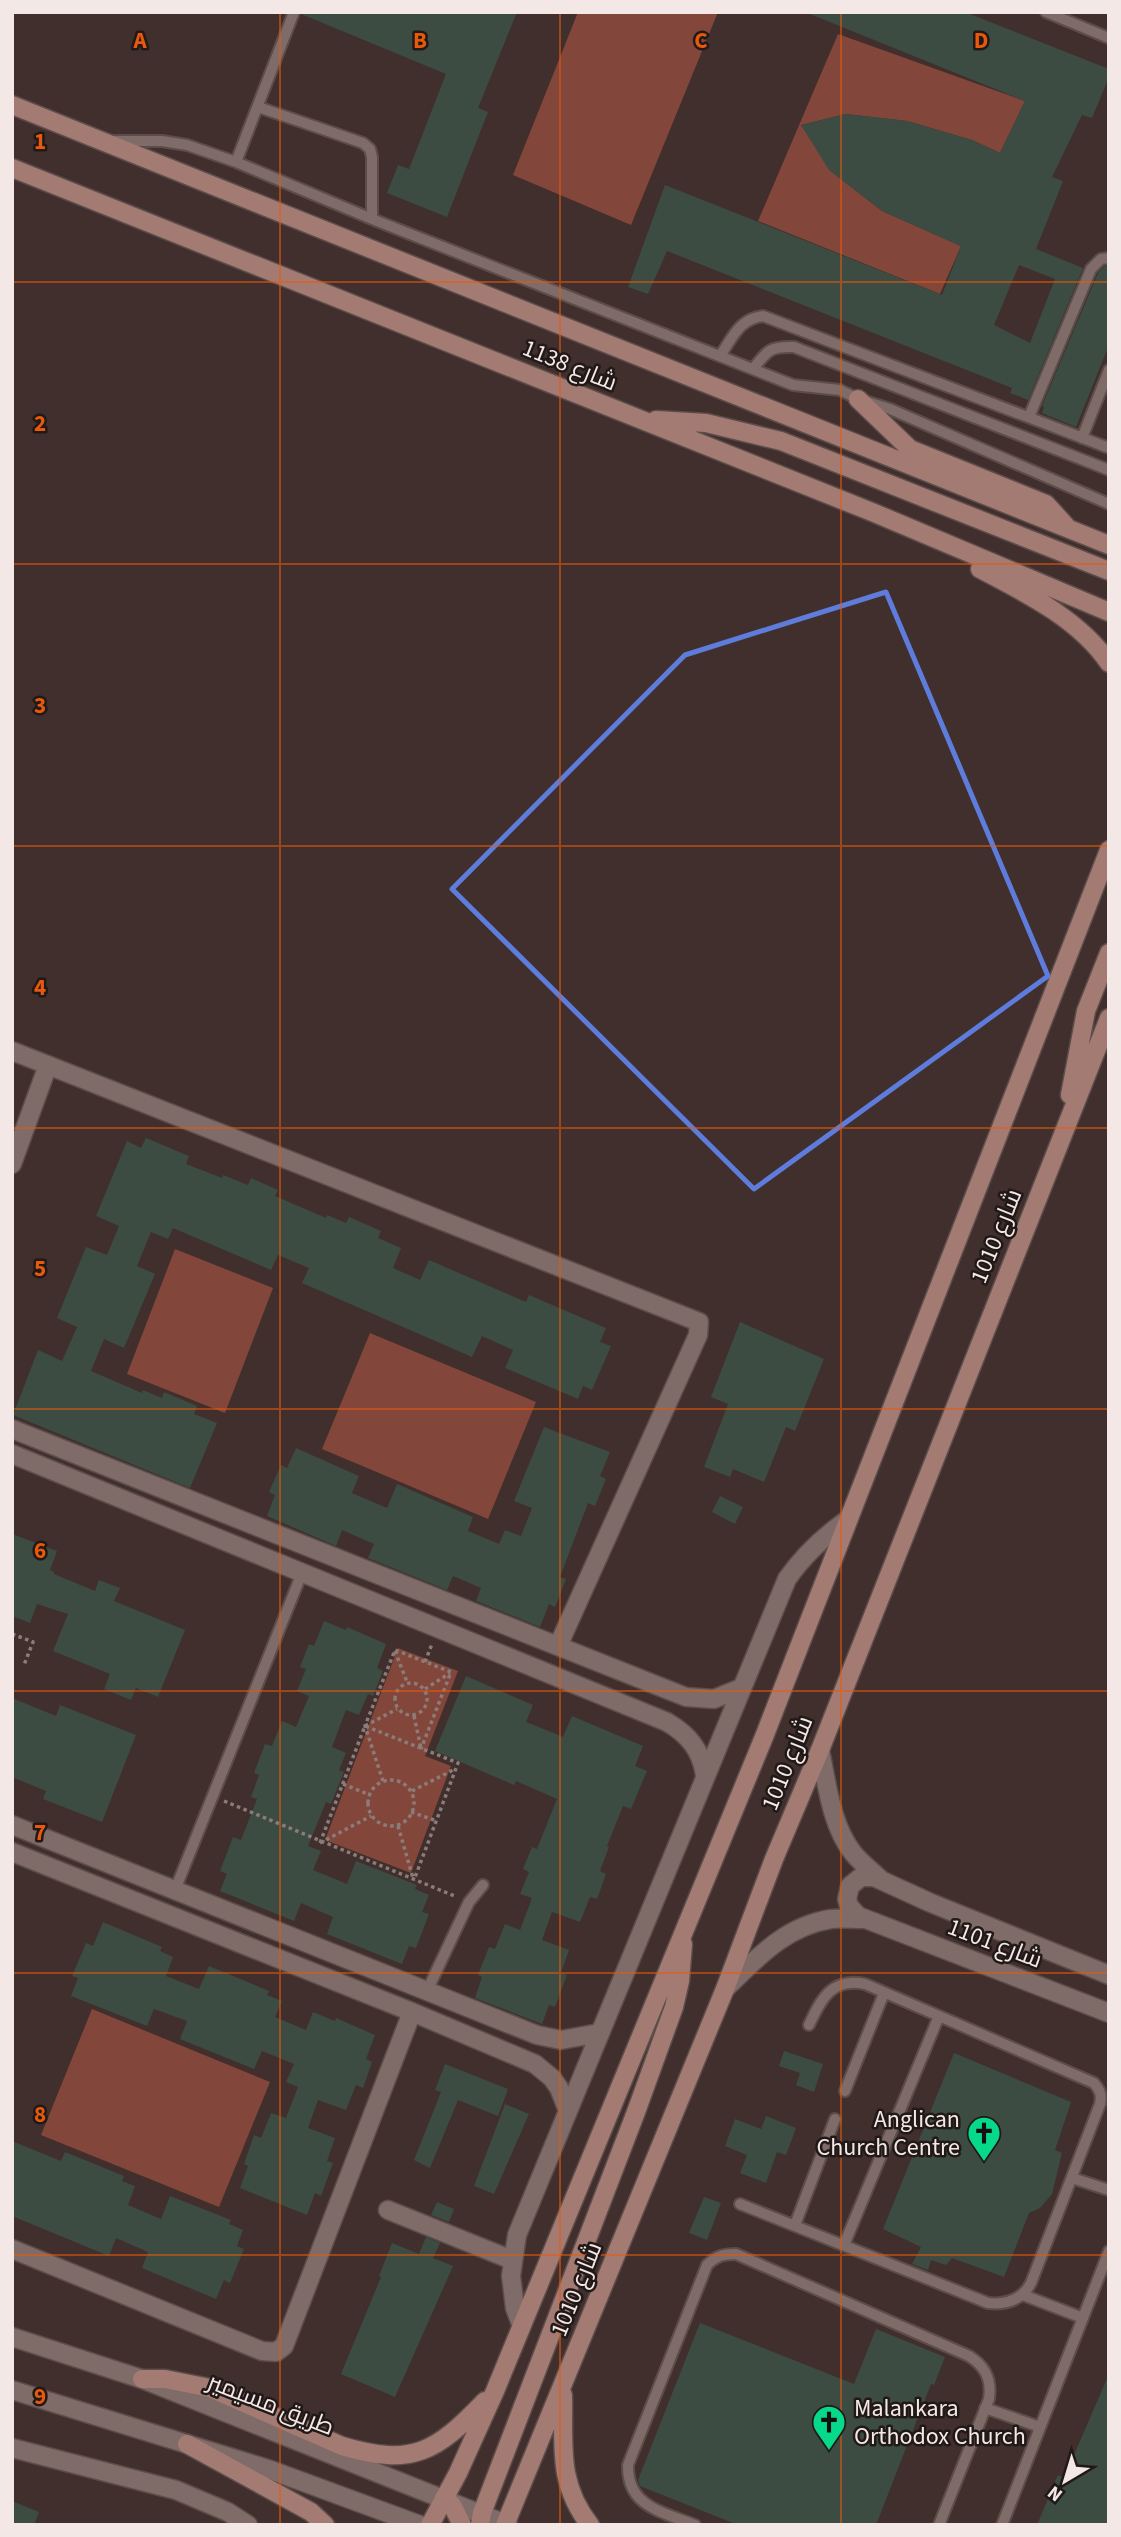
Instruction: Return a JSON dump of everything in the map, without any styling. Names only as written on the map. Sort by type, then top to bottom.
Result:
[{"type":"street","name":"شارع 1138","points":[[12,106],[1109,545]]},
{"type":"street","name":"شارع 1138","points":[[12,168],[872,512],[1109,612]]},
{"type":"street","points":[[858,399],[910,449],[1046,504],[1075,531],[1109,534]]},
{"type":"street","points":[[638,419],[706,423],[781,441],[1109,571]]},
{"type":"street","points":[[872,512],[1021,590],[1080,629],[1109,663]]},
{"type":"street","name":"شارع 1010","points":[[430,2525],[458,2473],[495,2391],[520,2324],[764,1737],[1109,850]]},
{"type":"street","points":[[1061,1139],[1086,1011],[1109,953]]},
{"type":"street","name":"شارع 1010","points":[[506,2524],[725,1989],[774,1859],[820,1750],[1109,1018]]},
{"type":"street","points":[[12,1051],[699,1322],[698,1335],[558,1647]]},
{"type":"street","points":[[12,1164],[48,1065]]},
{"type":"street","points":[[12,1429],[672,1692],[693,1698],[713,1699],[741,1688]]},
{"type":"street","points":[[12,1454],[657,1718],[679,1729],[689,1738],[697,1749],[705,1775]]},
{"type":"street","name":"شارع 1010","points":[[520,2324],[512,2292],[512,2260],[517,2235],[598,2033],[787,1579],[804,1556],[824,1536],[847,1520]]},
{"type":"street","points":[[657,1718],[669,1715],[673,1710],[675,1704],[672,1692]]},
{"type":"street","name":"شارع 1101","points":[[820,1750],[832,1809],[842,1832],[852,1852],[881,1880],[1109,1975]]},
{"type":"street","points":[[12,1825],[537,2035],[561,2040],[598,2033]]},
{"type":"street","points":[[12,1852],[535,2064],[552,2078],[568,2111]]},
{"type":"street","points":[[864,1919],[849,1906],[847,1899],[850,1886],[861,1877],[881,1880]]},
{"type":"street","name":"شارع 1101","points":[[725,1989],[775,1942],[803,1926],[831,1919],[864,1919],[1109,2013]]},
{"type":"street","points":[[481,2519],[674,2007],[680,1982],[684,1930]]},
{"type":"street","points":[[12,2249],[262,2351],[271,2353],[281,2349],[412,2012]]},
{"type":"street","points":[[526,2061],[534,2052],[537,2035]]},
{"type":"street","points":[[388,2210],[512,2260]]},
{"type":"street","name":"طريق مسيمير","points":[[12,2337],[142,2379],[444,2498],[481,2519],[506,2524]]},
{"type":"street","points":[[142,2379],[164,2379],[210,2388],[342,2446],[401,2456],[426,2451],[442,2440],[495,2391]]},
{"type":"street","points":[[563,2387],[564,2465],[570,2494],[590,2525]]},
{"type":"street","points":[[12,2390],[268,2469],[420,2525]]},
{"type":"street","points":[[187,2444],[311,2512],[325,2525]]},
{"type":"street","points":[[12,2448],[176,2490],[228,2512],[247,2525]]},
{"type":"street","points":[[444,2498],[460,2517],[462,2525]]},
{"type":"lane","points":[[236,162],[294,12]]},
{"type":"lane","points":[[1046,12],[1109,38]]},
{"type":"lane","points":[[258,107],[363,143],[370,149],[372,219]]},
{"type":"lane","points":[[102,142],[162,141],[187,145],[236,162],[372,219],[793,385],[840,390],[858,399],[891,409],[1109,504]]},
{"type":"lane","points":[[1029,417],[1091,269],[1101,258],[1109,258]]},
{"type":"lane","points":[[720,356],[741,326],[750,318],[763,316],[1109,447]]},
{"type":"lane","points":[[753,369],[768,350],[794,347],[1109,471]]},
{"type":"lane","points":[[1082,438],[1109,370]]},
{"type":"lane","points":[[175,1890],[302,1573]]},
{"type":"lane","points":[[427,1991],[469,1902],[483,1885]]},
{"type":"lane","points":[[740,2204],[988,2303],[1012,2301],[1023,2295],[1031,2283],[1100,2104],[1102,2096],[1099,2089],[1083,2077],[854,1982],[844,1984],[826,1994],[809,2025]]},
{"type":"lane","points":[[845,2091],[884,1993]]},
{"type":"lane","points":[[844,2245],[939,2016]]},
{"type":"lane","points":[[795,2225],[835,2119]]},
{"type":"lane","points":[[1072,2178],[1109,2190]]},
{"type":"lane","points":[[1002,2525],[1109,2251]]},
{"type":"lane","points":[[695,2525],[643,2502],[630,2486],[628,2465],[707,2265],[715,2258],[736,2253],[969,2356],[985,2369],[991,2388],[939,2525]]},
{"type":"lane","points":[[1023,2295],[1083,2318]]},
{"type":"lane","points":[[985,2408],[1040,2427]]},
{"type":"path","points":[[12,1634],[33,1642],[24,1665]]},
{"type":"path","points":[[320,1843],[395,1650]]},
{"type":"path","points":[[395,1650],[451,1672]]},
{"type":"path","points":[[395,1650],[407,1682]]},
{"type":"path","points":[[425,1689],[451,1672]]},
{"type":"path","points":[[421,1749],[451,1672]]},
{"type":"path","points":[[407,1682],[414,1682],[425,1689],[426,1703],[414,1716],[408,1716],[397,1709],[394,1698],[407,1682]]},
{"type":"path","points":[[426,1703],[436,1708]]},
{"type":"path","points":[[365,1726],[397,1709]]},
{"type":"path","points":[[414,1716],[421,1749]]},
{"type":"path","points":[[365,1726],[458,1763],[414,1880]]},
{"type":"path","points":[[365,1726],[383,1781]]},
{"type":"path","points":[[412,1791],[455,1769]]},
{"type":"path","points":[[383,1781],[397,1782],[412,1791],[414,1800],[411,1812],[398,1826],[383,1824],[371,1816],[368,1804],[370,1795],[383,1781]]},
{"type":"path","points":[[343,1784],[370,1795]]},
{"type":"path","points":[[213,1796],[320,1843],[469,1902]]},
{"type":"path","points":[[411,1812],[437,1821]]},
{"type":"path","points":[[320,1843],[371,1816]]},
{"type":"path","points":[[398,1826],[414,1880]]},
{"type":"highlighted area","points":[[886,592],[1048,976],[754,1189],[452,889],[685,655]]},
{"type":"shaded area","points":[[578,12],[718,12],[631,225],[513,175]]},
{"type":"shaded area","points":[[838,34],[1025,101],[1000,153],[972,140],[907,121],[846,114],[801,125],[837,176],[882,211],[961,246],[940,294],[758,221]]},
{"type":"shaded area","points":[[175,1249],[273,1288],[225,1413],[127,1374]]},
{"type":"shaded area","points":[[370,1333],[536,1402],[488,1519],[322,1449]]},
{"type":"shaded area","points":[[398,1648],[458,1671],[425,1756],[451,1766],[411,1873],[325,1840]]},
{"type":"shaded area","points":[[92,2009],[270,2082],[219,2207],[41,2135]]},
{"type":"building","points":[[517,12],[478,108],[488,112],[447,217],[387,193],[398,165],[409,169],[446,74],[301,14]]},
{"type":"building","points":[[805,12],[965,12],[1109,69],[1109,77],[1092,118],[1082,115],[1052,177],[1063,181],[1036,249],[1083,268],[1028,400],[1010,393],[1012,388],[667,251],[648,294],[628,287],[665,185],[942,295],[961,246],[882,211],[829,170],[801,125],[846,114],[907,121],[972,140],[1000,153],[1025,101]],"holes":[[[1019,265],[1055,279],[1030,343],[994,325]]]},
{"type":"building","points":[[1105,266],[1109,266],[1109,345],[1076,427],[1042,413],[1042,406],[1098,273]]},
{"type":"building","points":[[146,1138],[189,1156],[186,1164],[248,1185],[251,1178],[278,1190],[275,1196],[326,1218],[327,1215],[346,1223],[349,1217],[381,1231],[378,1238],[401,1248],[393,1268],[420,1280],[429,1260],[526,1302],[529,1295],[606,1328],[600,1342],[611,1346],[592,1390],[583,1386],[578,1399],[505,1368],[513,1350],[482,1336],[472,1357],[302,1283],[309,1268],[278,1255],[271,1270],[173,1228],[168,1239],[151,1232],[137,1266],[155,1274],[124,1348],[104,1339],[91,1371],[142,1393],[143,1390],[162,1398],[164,1392],[197,1406],[194,1414],[217,1423],[190,1488],[13,1415],[38,1350],[62,1361],[77,1327],[57,1318],[86,1247],[107,1255],[119,1226],[96,1216],[127,1141],[141,1148]]},
{"type":"building","points":[[740,1322],[824,1359],[795,1431],[786,1427],[764,1482],[733,1469],[730,1477],[704,1467],[728,1404],[711,1397]]},
{"type":"building","points":[[544,1427],[610,1452],[600,1476],[606,1479],[595,1506],[588,1503],[560,1577],[566,1579],[555,1607],[549,1604],[540,1627],[476,1601],[481,1588],[453,1576],[447,1590],[368,1558],[374,1544],[342,1530],[336,1546],[267,1516],[275,1495],[269,1492],[281,1465],[287,1468],[296,1448],[359,1476],[352,1493],[387,1508],[397,1484],[473,1517],[468,1531],[499,1544],[505,1530],[521,1536],[532,1508],[514,1501]]},
{"type":"building","points":[[720,1496],[743,1507],[735,1524],[712,1512]]},
{"type":"building","points":[[12,1534],[57,1551],[50,1570],[54,1574],[95,1591],[99,1580],[120,1588],[114,1601],[185,1630],[158,1697],[136,1688],[131,1700],[104,1689],[110,1674],[53,1651],[68,1614],[37,1604],[30,1623],[12,1616]]},
{"type":"building","points":[[324,1621],[346,1630],[347,1627],[386,1644],[377,1668],[383,1671],[373,1696],[368,1694],[359,1715],[346,1710],[332,1747],[346,1753],[339,1770],[344,1772],[331,1804],[326,1802],[308,1846],[321,1851],[313,1870],[347,1884],[356,1861],[417,1885],[415,1889],[429,1895],[422,1912],[429,1914],[416,1948],[409,1946],[402,1964],[327,1934],[333,1917],[301,1903],[294,1921],[220,1891],[227,1874],[220,1871],[233,1837],[241,1840],[257,1799],[251,1797],[259,1775],[254,1773],[265,1744],[272,1746],[282,1721],[296,1727],[309,1696],[297,1691],[306,1669],[300,1667],[309,1644],[314,1646]]},
{"type":"building","points":[[466,1676],[533,1705],[526,1722],[563,1737],[572,1716],[643,1746],[635,1766],[647,1771],[631,1809],[623,1806],[607,1846],[609,1847],[600,1871],[606,1874],[597,1899],[590,1897],[580,1922],[552,1912],[542,1940],[569,1950],[561,1973],[567,1975],[555,2007],[549,2005],[542,2024],[475,1998],[482,1977],[478,1975],[489,1947],[495,1949],[505,1924],[520,1930],[532,1898],[520,1894],[529,1872],[523,1869],[532,1847],[537,1849],[557,1799],[516,1781],[514,1785],[435,1751]]},
{"type":"building","points":[[12,1698],[56,1716],[60,1705],[136,1735],[102,1822],[43,1799],[46,1791],[12,1777]]},
{"type":"building","points":[[103,1922],[162,1947],[160,1951],[173,1957],[166,1976],[199,1989],[209,1966],[269,1991],[267,1995],[282,2001],[275,2017],[306,2030],[313,2012],[335,2021],[336,2018],[375,2035],[366,2059],[372,2062],[363,2088],[356,2085],[346,2110],[318,2100],[308,2128],[335,2138],[327,2161],[333,2163],[321,2196],[315,2193],[307,2215],[240,2188],[248,2166],[244,2164],[254,2135],[261,2138],[271,2113],[286,2118],[298,2087],[286,2082],[294,2064],[262,2051],[254,2069],[180,2039],[187,2021],[154,2009],[147,2026],[71,1996],[78,1978],[72,1976],[86,1943],[93,1946]]},
{"type":"building","points":[[784,2051],[823,2064],[814,2092],[796,2085],[800,2073],[779,2066]]},
{"type":"building","name":"Anglican Church Centre","points":[[954,2053],[1071,2102],[1055,2150],[1062,2153],[1052,2194],[1040,2208],[1029,2213],[1004,2277],[952,2258],[946,2265],[931,2260],[928,2270],[912,2264],[921,2247],[883,2229]]},
{"type":"building","points":[[445,2064],[508,2089],[498,2116],[458,2100],[430,2168],[414,2160],[441,2092],[435,2090]]},
{"type":"building","points":[[505,2104],[529,2114],[494,2194],[474,2186]]},
{"type":"building","points":[[766,2116],[796,2128],[786,2155],[777,2152],[766,2183],[740,2173],[747,2155],[725,2146],[735,2119],[761,2129]]},
{"type":"building","points":[[12,2141],[61,2161],[65,2152],[124,2176],[122,2181],[135,2186],[128,2205],[161,2219],[170,2196],[231,2220],[229,2224],[243,2230],[237,2246],[244,2249],[230,2283],[224,2280],[216,2299],[142,2268],[148,2252],[116,2238],[109,2256],[12,2216]]},
{"type":"building","points":[[704,2197],[721,2203],[707,2240],[689,2233]]},
{"type":"building","points":[[437,2202],[454,2209],[449,2222],[431,2215]]},
{"type":"building","points":[[426,2237],[440,2243],[433,2258],[453,2266],[395,2397],[341,2374],[392,2243],[419,2254]]},
{"type":"building","points":[[700,2323],[854,2384],[876,2329],[945,2357],[934,2385],[931,2384],[876,2525],[738,2525],[640,2486],[638,2480]]},
{"type":"building","points":[[1109,2374],[1109,2525],[1037,2525],[1058,2475],[1064,2478]]},
{"type":"building","points":[[12,2501],[39,2512],[34,2525],[12,2525]]},
{"type":"place","name":"Anglican Church Centre","points":[[984,2163]]},
{"type":"place","name":"Malankara Orthodox Church","points":[[829,2452]]}]
